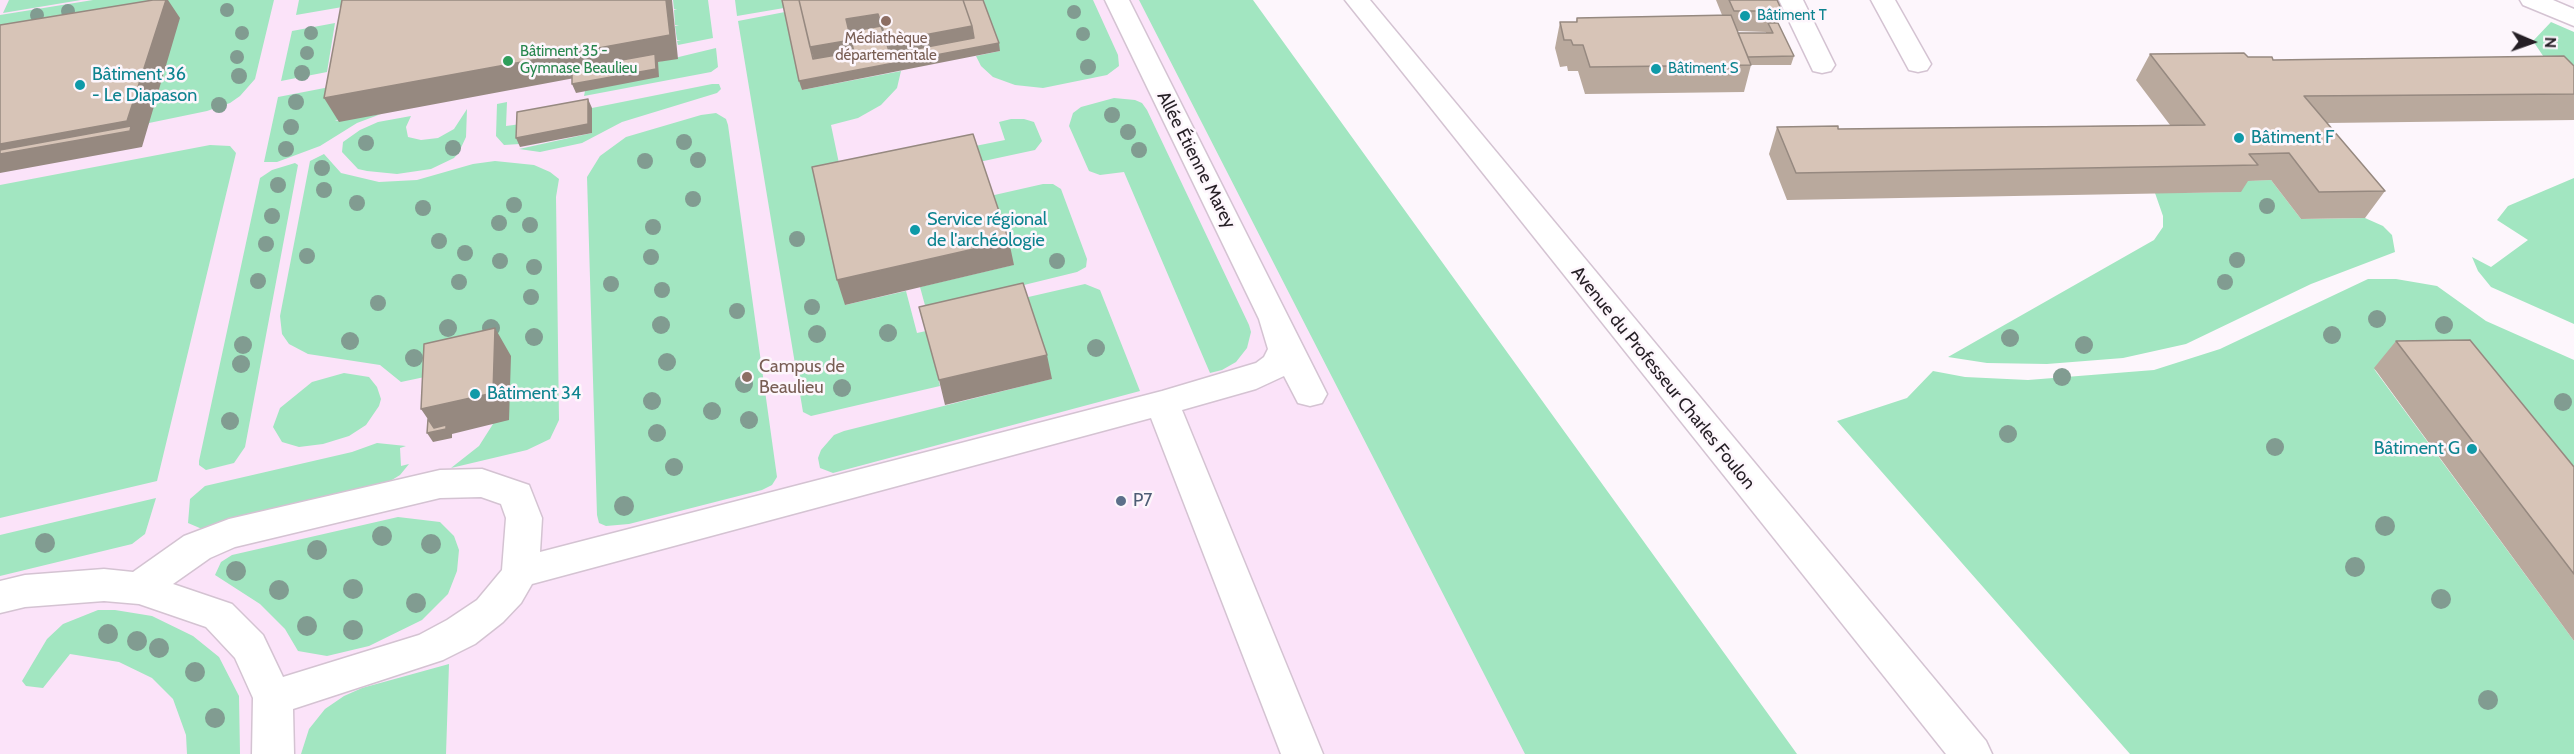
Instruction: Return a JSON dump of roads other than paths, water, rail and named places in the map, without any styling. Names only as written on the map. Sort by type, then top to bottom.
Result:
[{"type":"street","name":"Allée Étienne Marey","points":[[1117,0],[1310,394]]},
{"type":"street","name":"Avenue du Professeur Charles Foulon","points":[[1357,0],[1971,754]]},
{"type":"street","points":[[1791,0],[1822,65]]},
{"type":"street","points":[[1883,0],[1918,64]]},
{"type":"street","points":[[2532,0],[2574,18]]},
{"type":"street","points":[[520,572],[1162,403],[1268,371],[1281,356],[1279,330]]},
{"type":"street","points":[[1162,403],[1302,754]]},
{"type":"street","points":[[139,588],[197,547],[229,534],[440,484],[483,483],[516,495],[524,518],[520,572],[508,592],[490,611],[461,632],[439,643],[273,698]]},
{"type":"street","points":[[0,597],[78,585],[105,585],[139,588],[219,615],[249,647],[273,698],[273,754]]},
{"type":"place","name":"Bâtiment T","points":[[1745,16]]},
{"type":"place","name":"Médiathèque départementale","points":[[886,21]]},
{"type":"place","name":"Bâtiment 35 - Gymnase Beaulieu","points":[[508,61]]},
{"type":"place","name":"Bâtiment S","points":[[1656,69]]},
{"type":"place","name":"Bâtiment 36 - Le Diapason","points":[[80,85]]},
{"type":"place","name":"Bâtiment F","points":[[2239,138]]},
{"type":"place","name":"Service régional de l'archéologie","points":[[915,230]]},
{"type":"place","name":"Campus de Beaulieu","points":[[747,377]]},
{"type":"place","name":"Bâtiment 34","points":[[475,394]]},
{"type":"place","name":"Bâtiment G","points":[[2472,449]]},
{"type":"place","name":"P7","points":[[1121,501]]}]
